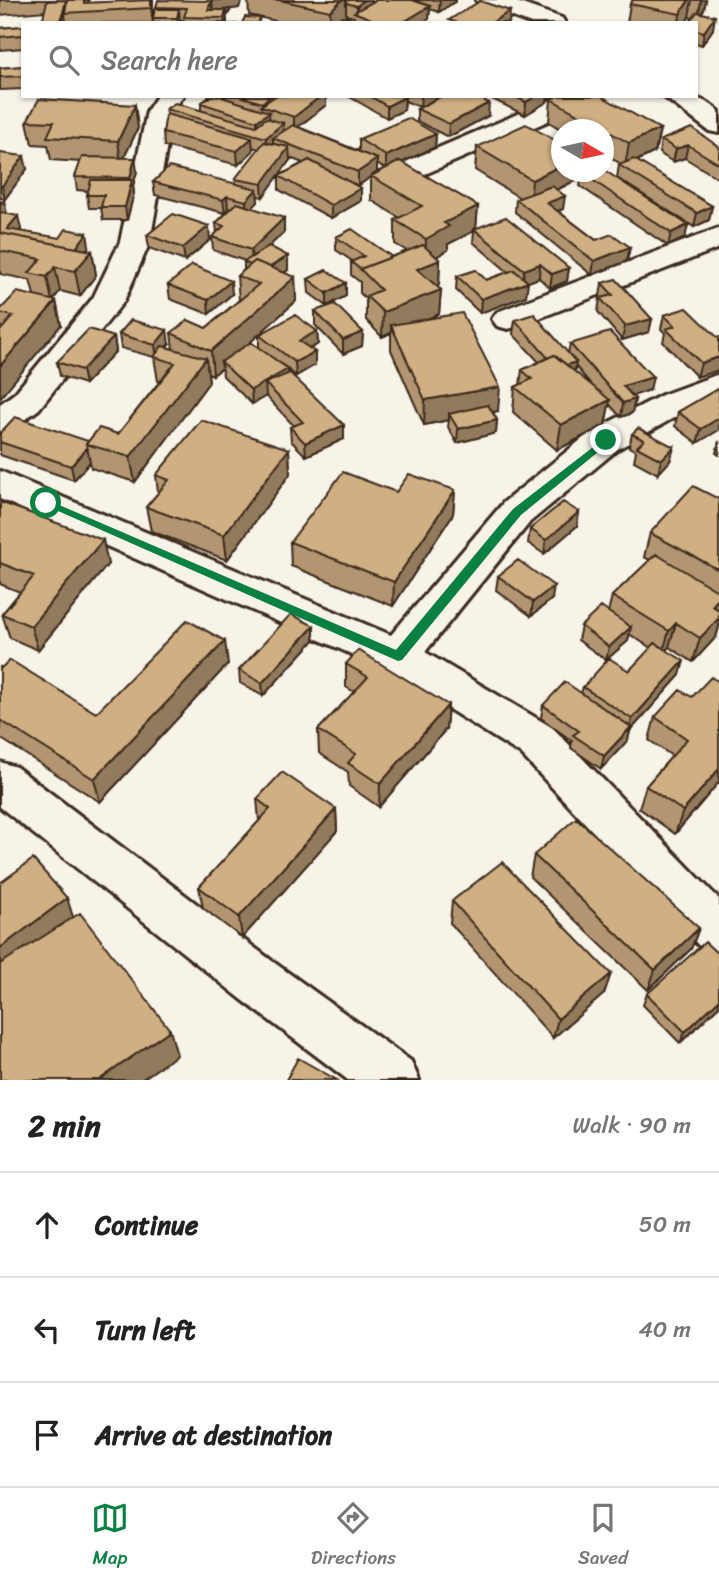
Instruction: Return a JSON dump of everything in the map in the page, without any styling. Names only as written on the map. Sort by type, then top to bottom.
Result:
[{"type":"street","points":[[237,21],[250,0]]},
{"type":"street","points":[[488,0],[547,21]]},
{"type":"street","points":[[0,421],[27,401],[108,301],[135,242],[160,111],[169,98]]},
{"type":"street","points":[[387,180],[578,98]]},
{"type":"street","points":[[680,98],[702,110],[719,124]]},
{"type":"street","points":[[508,319],[719,237]]},
{"type":"street","points":[[398,656],[517,512],[606,440],[674,403],[719,385]]},
{"type":"street","points":[[0,484],[398,656],[537,741],[719,933]]},
{"type":"street","points":[[0,781],[258,981],[392,1080]]},
{"type":"building","points":[[66,0],[61,21],[42,21],[47,1]]},
{"type":"building","points":[[67,0],[84,0],[84,3],[151,0],[151,8],[65,13]]},
{"type":"building","points":[[158,0],[211,1],[208,10],[226,10],[224,18],[184,17],[187,8],[156,7]]},
{"type":"building","points":[[279,0],[342,0],[330,11]]},
{"type":"building","points":[[346,0],[364,0],[357,6],[346,3]]},
{"type":"building","points":[[376,0],[412,0],[430,6],[405,21],[376,21],[354,12]]},
{"type":"building","points":[[633,0],[689,0],[680,14],[630,4]]},
{"type":"building","points":[[480,1],[510,11],[494,21],[449,20]]},
{"type":"building","points":[[155,9],[179,9],[177,18],[153,18]]},
{"type":"building","points":[[697,12],[715,16],[704,32],[698,30],[698,21],[690,21]]},
{"type":"building","points":[[342,16],[358,21],[335,21]]},
{"type":"building","points":[[245,17],[260,18],[259,21],[243,21]]},
{"type":"building","points":[[21,26],[21,35],[0,37],[0,28]]},
{"type":"building","points":[[21,66],[21,76],[0,77],[0,68]]},
{"type":"building","points":[[208,98],[225,98],[269,112],[257,121],[201,103]]},
{"type":"building","points":[[246,98],[268,98],[262,103]]},
{"type":"building","points":[[272,98],[318,98],[294,117],[261,106]]},
{"type":"building","points":[[373,98],[403,98],[387,106]]},
{"type":"building","points":[[438,98],[479,98],[489,103],[449,124],[417,109]]},
{"type":"building","points":[[605,98],[660,129],[629,143],[614,135],[614,119],[586,119],[551,99]]},
{"type":"building","points":[[39,99],[135,105],[118,141],[47,137],[54,122],[27,121]]},
{"type":"building","points":[[175,103],[256,126],[266,118],[283,123],[266,138],[166,109]]},
{"type":"building","points":[[166,114],[252,138],[237,151],[163,133]]},
{"type":"building","points":[[408,118],[436,134],[386,156],[359,139]]},
{"type":"building","points":[[526,124],[551,138],[551,170],[532,180],[477,147]]},
{"type":"building","points":[[293,125],[377,159],[358,172],[273,138]]},
{"type":"building","points":[[692,128],[719,147],[719,164],[688,145],[676,149],[661,140]]},
{"type":"building","points":[[264,142],[289,147],[262,184],[235,179]]},
{"type":"building","points":[[0,153],[24,156],[2,186],[0,186]]},
{"type":"building","points":[[82,157],[135,158],[130,178],[75,177]]},
{"type":"building","points":[[634,159],[712,206],[697,213],[619,165]]},
{"type":"building","points":[[309,160],[361,188],[331,205],[279,176]]},
{"type":"building","points":[[400,161],[478,206],[444,223],[449,226],[426,239],[395,220],[422,206],[371,176]]},
{"type":"building","points":[[169,167],[257,189],[246,201],[227,196],[223,200],[153,182]]},
{"type":"building","points":[[614,177],[688,225],[671,233],[595,182],[614,182]]},
{"type":"building","points":[[91,180],[132,180],[125,207],[101,207],[104,195],[87,195]]},
{"type":"building","points":[[552,186],[565,196],[547,203],[596,240],[612,234],[630,247],[594,261],[516,199]]},
{"type":"building","points":[[237,203],[284,218],[251,250],[212,237],[224,226],[216,223]]},
{"type":"building","points":[[0,212],[18,216],[7,229],[60,238],[66,229],[87,233],[76,248],[0,233]]},
{"type":"building","points":[[173,214],[209,226],[183,248],[147,235]]},
{"type":"building","points":[[506,217],[569,268],[552,274],[540,264],[524,270],[474,229]]},
{"type":"building","points":[[352,229],[392,257],[360,269],[351,262],[364,256],[336,237]]},
{"type":"building","points":[[0,233],[92,251],[75,271],[55,267],[47,277],[29,273],[41,259],[0,251]]},
{"type":"building","points":[[423,245],[440,260],[417,269],[441,290],[383,312],[366,296],[381,290],[360,269]]},
{"type":"building","points":[[269,246],[288,256],[270,267],[255,261],[250,265],[244,262]]},
{"type":"building","points":[[255,261],[295,277],[211,351],[171,333],[188,320],[206,328],[259,284],[237,276]]},
{"type":"building","points":[[192,265],[231,281],[208,300],[168,285]]},
{"type":"building","points":[[326,270],[346,283],[327,293],[308,279]]},
{"type":"building","points":[[476,270],[486,280],[514,270],[528,282],[481,299],[457,276]]},
{"type":"building","points":[[616,279],[652,319],[625,326],[600,298],[613,295],[602,283]]},
{"type":"building","points":[[17,292],[56,301],[0,366],[0,331],[13,316],[0,313],[0,310]]},
{"type":"building","points":[[335,304],[363,332],[343,340],[315,311]]},
{"type":"building","points":[[687,308],[719,337],[719,357],[701,363],[666,329],[675,326],[664,315]]},
{"type":"building","points":[[462,313],[500,387],[425,400],[391,325]]},
{"type":"building","points":[[534,314],[576,362],[567,365],[554,355],[548,358],[515,320]]},
{"type":"building","points":[[295,315],[317,331],[299,341],[315,352],[295,362],[259,335]]},
{"type":"building","points":[[131,320],[167,330],[155,345],[119,334]]},
{"type":"building","points":[[89,329],[114,337],[82,370],[57,362]]},
{"type":"building","points":[[610,332],[653,377],[623,386],[635,399],[623,403],[570,344]]},
{"type":"building","points":[[251,342],[288,369],[251,390],[221,362]]},
{"type":"building","points":[[162,346],[206,358],[130,457],[86,444],[99,428],[118,434],[175,363],[154,357]]},
{"type":"building","points":[[554,355],[610,400],[561,425],[515,387],[532,379],[522,370]]},
{"type":"building","points":[[290,373],[344,425],[305,443],[290,427],[303,422],[265,383]]},
{"type":"building","points":[[719,388],[719,418],[701,429],[678,412]]},
{"type":"building","points":[[488,405],[497,420],[458,429],[449,414]]},
{"type":"building","points":[[15,417],[88,441],[87,448],[71,466],[0,442],[0,433]]},
{"type":"building","points":[[201,420],[289,449],[224,535],[146,507],[169,480],[156,475]]},
{"type":"building","points":[[638,428],[674,447],[661,460],[637,447],[644,440],[632,434]]},
{"type":"building","points":[[343,472],[396,492],[409,474],[455,490],[394,582],[290,542]]},
{"type":"building","points":[[693,486],[719,499],[719,570],[650,533]]},
{"type":"building","points":[[0,502],[103,540],[31,626],[2,614],[34,576],[0,563]]},
{"type":"building","points":[[563,502],[579,512],[546,540],[530,529]]},
{"type":"building","points":[[656,554],[719,592],[719,598],[712,606],[719,610],[719,618],[700,638],[676,623],[669,631],[612,596]]},
{"type":"building","points":[[518,560],[554,586],[533,602],[498,576]]},
{"type":"building","points":[[601,607],[631,627],[609,647],[581,626]]},
{"type":"building","points":[[291,614],[314,626],[262,683],[239,670]]},
{"type":"building","points":[[187,620],[225,641],[94,779],[0,720],[0,669],[10,660],[96,713]]},
{"type":"building","points":[[655,643],[684,661],[632,719],[583,687],[609,658],[629,671]]},
{"type":"building","points":[[358,650],[448,705],[380,784],[348,763],[356,754],[318,730],[368,677],[346,664]]},
{"type":"building","points":[[711,677],[719,682],[719,769],[683,811],[646,786],[687,739],[655,717],[680,690],[692,697]]},
{"type":"building","points":[[565,682],[631,727],[604,756],[573,735],[579,731],[543,705]]},
{"type":"building","points":[[282,772],[336,809],[239,917],[199,887],[270,809],[257,799]]},
{"type":"building","points":[[576,818],[699,928],[655,970],[534,855]]},
{"type":"building","points":[[33,859],[67,898],[0,948],[0,883]]},
{"type":"building","points":[[502,862],[611,974],[558,1019],[452,901]]},
{"type":"building","points":[[80,913],[170,1030],[99,1080],[0,1080],[0,964]]},
{"type":"building","points":[[705,942],[719,955],[719,1000],[685,1032],[647,994]]},
{"type":"building","points":[[298,1058],[337,1080],[286,1080]]},
{"type":"route","points":[[46,503],[398,656],[517,512],[606,440]]}]
